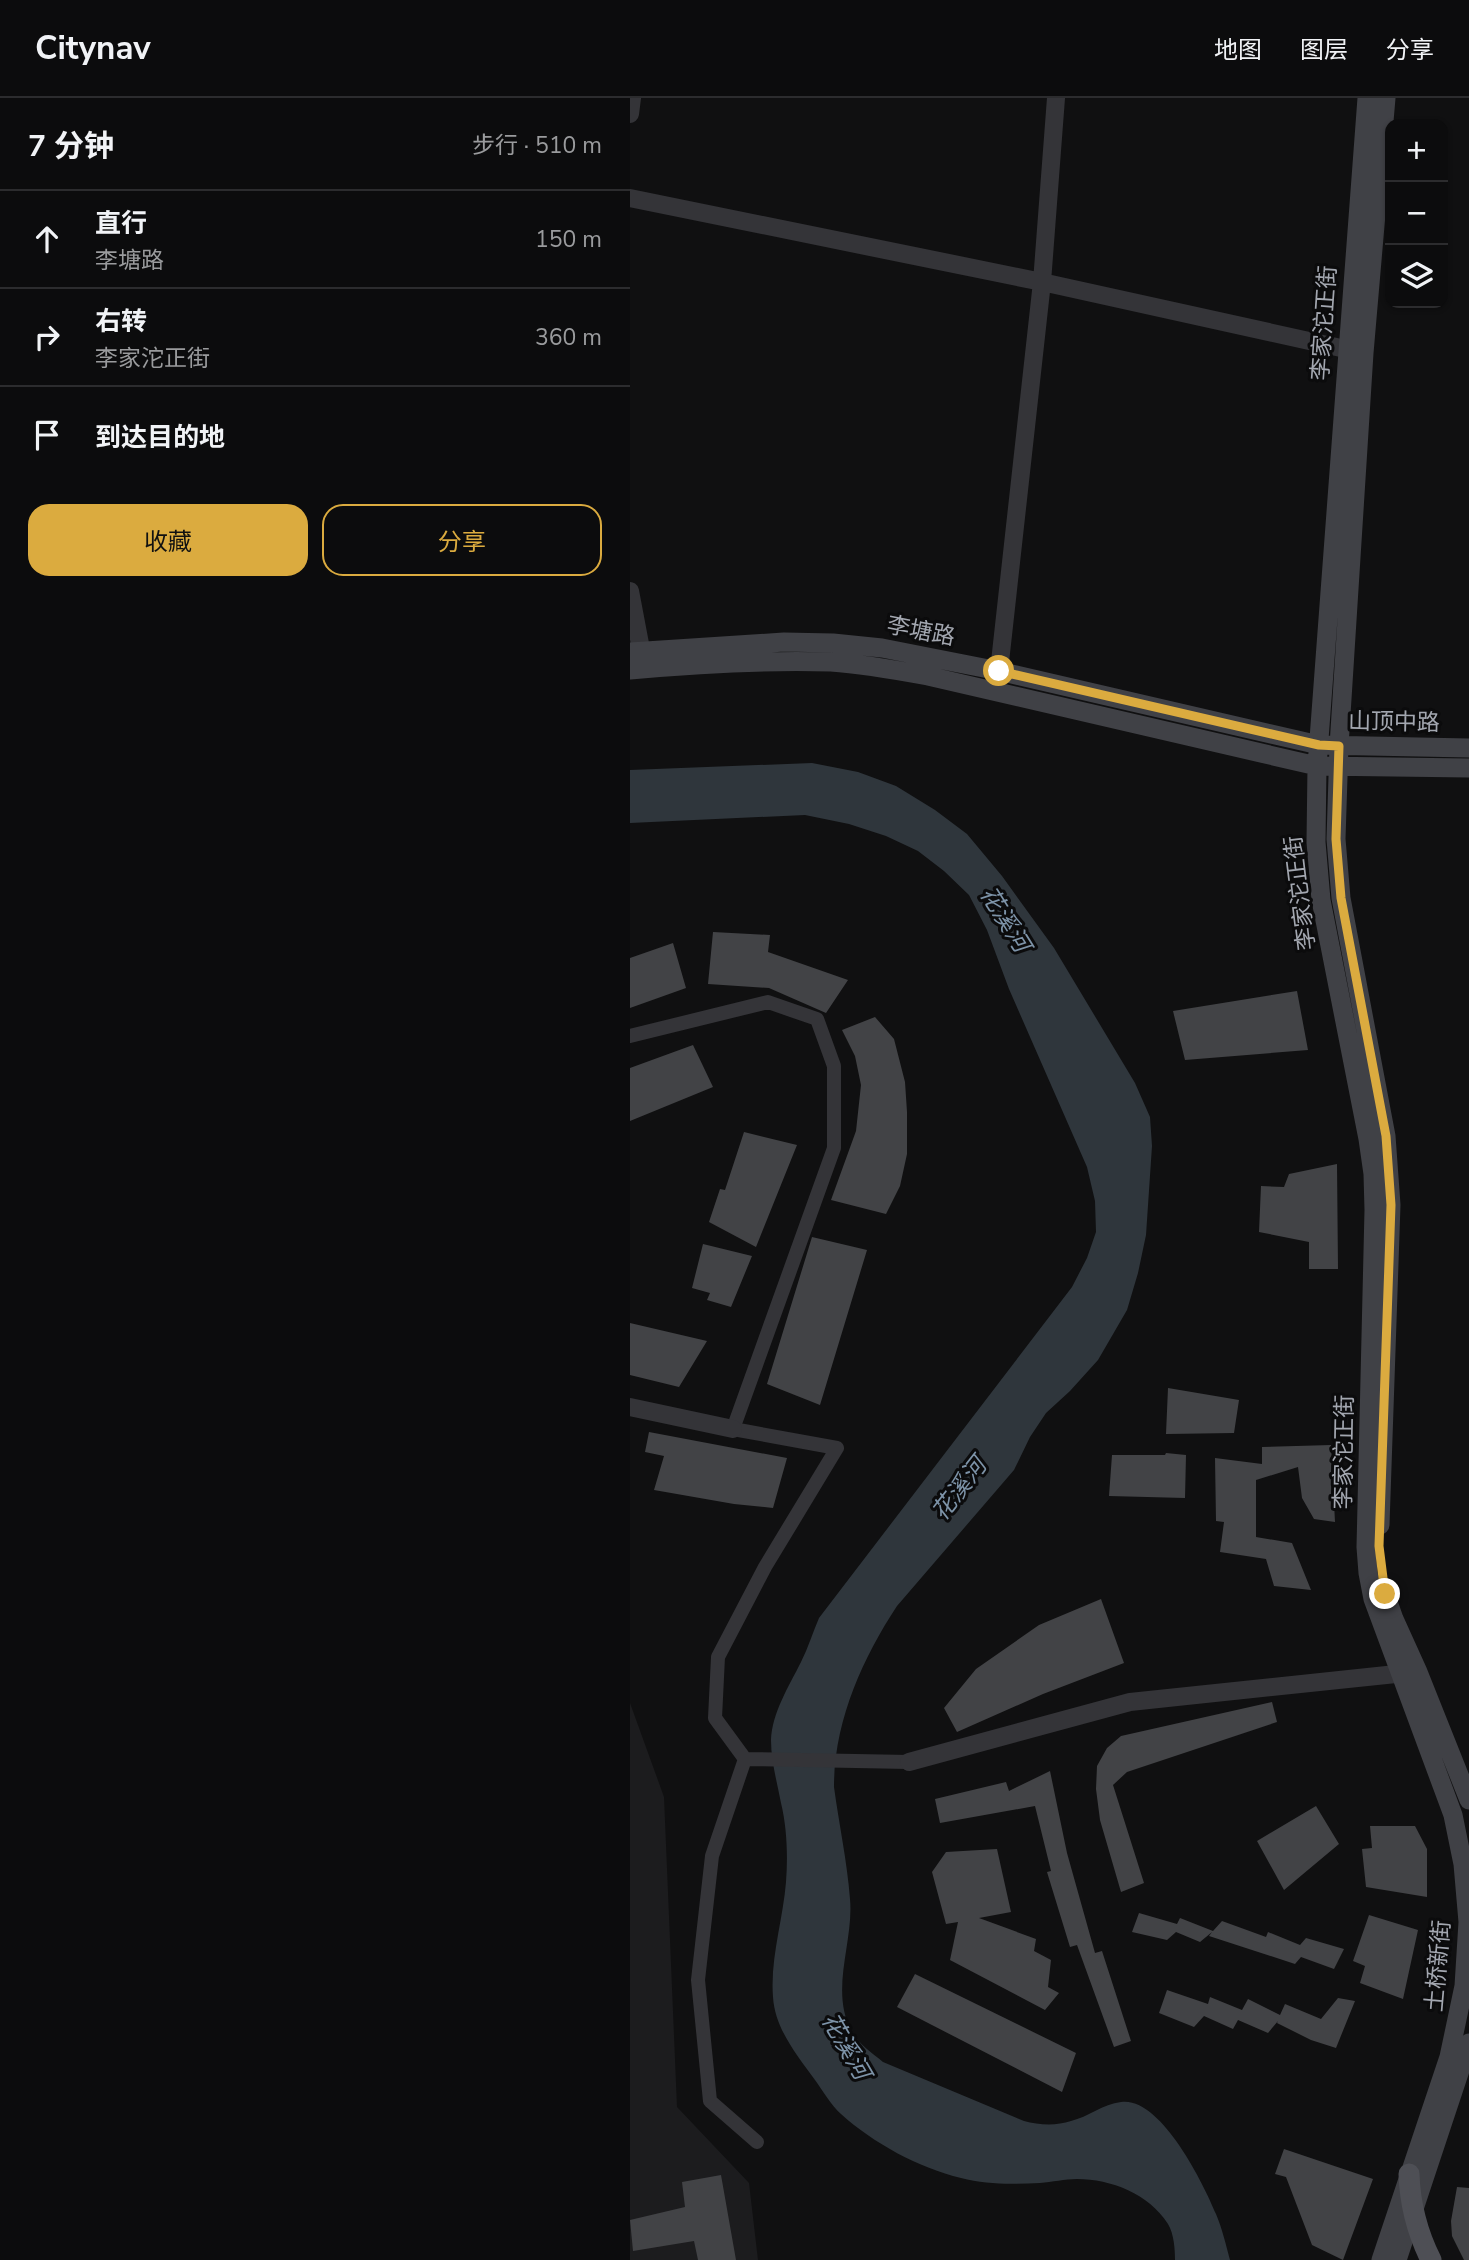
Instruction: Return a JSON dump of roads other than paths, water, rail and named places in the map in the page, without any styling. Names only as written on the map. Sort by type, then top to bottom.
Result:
[{"type":"main road","name":"李家沱正街","points":[[1367,98],[1355,351],[1329,746],[1338,767],[1336,839],[1341,898],[1390,1168],[1379,1546],[1385,1594],[1410,1673]]},
{"type":"main road","name":"李家沱正街","points":[[1355,351],[1386,98]]},
{"type":"main road","name":"李塘路","points":[[637,660],[784,642],[882,648],[999,671],[1329,746]]},
{"type":"main road","name":"李塘路","points":[[637,660],[833,662],[876,667],[928,676],[1317,766]]},
{"type":"main road","name":"李家沱正街","points":[[1329,746],[1317,766],[1316,842],[1319,887],[1373,1174],[1366,1547],[1368,1573],[1373,1600],[1410,1673]]},
{"type":"main road","name":"山顶中路","points":[[1329,746],[1469,748]]},
{"type":"main road","name":"山顶中路","points":[[1317,766],[1469,768]]},
{"type":"main road","points":[[1410,1673],[1469,1800]]},
{"type":"main road","name":"土桥新街","points":[[1410,1673],[1453,1815],[1463,1864],[1468,1922],[1464,1986],[1458,2021],[1415,2182]]},
{"type":"main road","name":"土桥新街","points":[[1381,2260],[1415,2182],[1469,2043]]},
{"type":"main road","points":[[1397,2260],[1413,2213],[1415,2182]]},
{"type":"main road","points":[[1415,2182],[1426,2230],[1440,2260]]},
{"type":"main road","points":[[1413,2213],[1419,2235],[1431,2260]]},
{"type":"street","points":[[630,114],[632,98]]},
{"type":"street","points":[[999,671],[1042,282],[1056,98]]},
{"type":"street","points":[[630,198],[1042,282],[1355,351]]},
{"type":"street","points":[[630,591],[637,660]]},
{"type":"street","points":[[630,1036],[768,1002],[817,1019],[834,1066],[834,1148],[733,1429]]},
{"type":"street","points":[[630,1407],[837,1448],[765,1567],[718,1657],[715,1718],[745,1759]]},
{"type":"street","points":[[745,1759],[909,1762],[1130,1702],[1410,1673]]},
{"type":"street","points":[[745,1759],[712,1856],[698,1980],[710,2101],[757,2142]]},
{"type":"water","name":"花溪河","points":[[812,763],[858,772],[896,786],[967,834],[1002,876],[1054,948],[1135,1083],[1150,1117],[1152,1146],[1146,1235],[1127,1310],[1098,1360],[1046,1413],[1030,1437],[1014,1470],[897,1606],[872,1647],[852,1692],[839,1739],[834,1787],[850,1899],[849,1932],[842,1983],[845,2016],[858,2040],[883,2062],[1024,2121],[1065,2123],[1121,2102],[1136,2104],[1150,2112],[1165,2126],[1191,2163],[1218,2219],[1230,2260],[1175,2260],[1172,2232],[1160,2213],[1140,2197],[1116,2185],[1077,2179],[1040,2183],[981,2182],[945,2174],[897,2153],[867,2135],[841,2114],[801,2061],[778,2020],[773,1997],[773,1968],[787,1862],[785,1822],[774,1772],[771,1740],[786,1690],[804,1657],[819,1618],[1072,1287],[1087,1258],[1096,1232],[1095,1201],[1087,1167],[1009,989],[987,930],[969,895],[944,871],[918,851],[886,836],[849,824],[805,815],[630,823],[630,770]]}]
